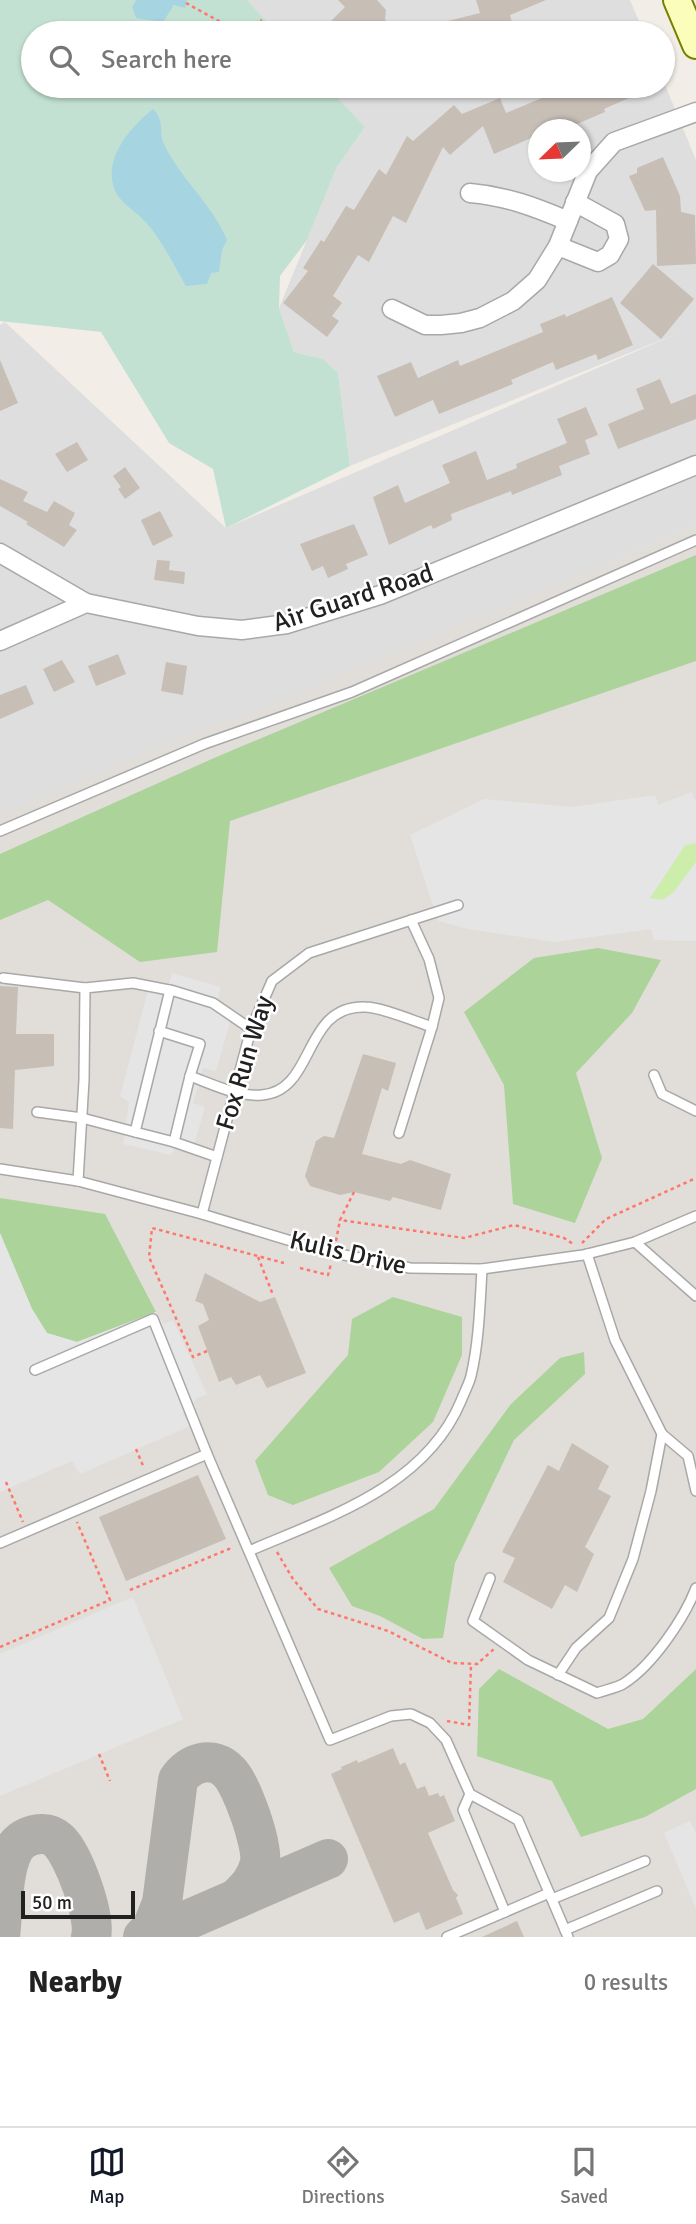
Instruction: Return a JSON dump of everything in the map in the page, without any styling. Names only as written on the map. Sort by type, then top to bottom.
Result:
[{"type":"main road","points":[[685,4],[696,45]]},
{"type":"street","points":[[392,309],[425,325],[461,323],[480,318],[513,301],[537,280],[558,246],[588,171],[614,142],[696,112]]},
{"type":"street","points":[[470,193],[498,195],[568,221]]},
{"type":"street","points":[[558,246],[598,261],[610,255],[619,239],[615,224],[575,202]]},
{"type":"street","name":"Air Guard Road","points":[[0,553],[86,603],[198,626],[242,630],[287,624],[380,595],[696,465]]},
{"type":"street","points":[[0,641],[86,603]]},
{"type":"lane","points":[[0,831],[204,744],[352,692],[696,540]]},
{"type":"lane","name":"Fox Run Way","points":[[202,1214],[251,1029],[272,981],[309,953],[458,905]]},
{"type":"lane","points":[[399,1133],[439,998],[429,959],[411,920]]},
{"type":"lane","points":[[3,978],[85,988],[133,983],[170,990],[213,1003],[251,1029]]},
{"type":"lane","points":[[78,1181],[85,988]]},
{"type":"lane","points":[[135,1132],[170,990]]},
{"type":"lane","points":[[190,1076],[234,1092],[263,1095],[284,1087],[300,1069],[324,1022],[343,1010],[366,1007],[432,1027]]},
{"type":"lane","points":[[159,1031],[200,1044],[174,1142]]},
{"type":"lane","points":[[654,1075],[662,1094],[696,1111]]},
{"type":"lane","points":[[37,1112],[82,1118],[174,1142],[217,1157]]},
{"type":"lane","name":"Kulis Drive","points":[[0,1169],[78,1181],[202,1214],[324,1251],[410,1268],[482,1269],[587,1254],[635,1242],[696,1216]]},
{"type":"lane","points":[[635,1242],[696,1296]]},
{"type":"lane","points":[[587,1254],[615,1340],[662,1434],[688,1456],[696,1491]]},
{"type":"lane","points":[[248,1551],[351,1506],[392,1483],[440,1438],[453,1420],[471,1377],[482,1269]]},
{"type":"lane","points":[[35,1370],[153,1320],[207,1454],[330,1740],[391,1716],[411,1714],[430,1723],[446,1740],[470,1794],[518,1820],[567,1934],[657,1891]]},
{"type":"lane","points":[[558,1675],[576,1648],[609,1618],[633,1559],[651,1491],[662,1434]]},
{"type":"lane","points":[[0,1543],[207,1454]]},
{"type":"lane","points":[[490,1578],[473,1621],[528,1660],[597,1693],[622,1684],[645,1665],[688,1610],[696,1588]]},
{"type":"lane","points":[[470,1794],[463,1811],[505,1912]]},
{"type":"lane","points":[[447,1937],[505,1912],[645,1861]]},
{"type":"path","points":[[186,4],[218,21]]},
{"type":"path","points":[[340,1220],[464,1237],[514,1225],[564,1238],[576,1247],[606,1219],[696,1178]]},
{"type":"path","points":[[335,1246],[340,1220],[354,1192]]},
{"type":"path","points":[[206,1351],[193,1357],[173,1313],[149,1257],[152,1228],[284,1263]]},
{"type":"path","points":[[258,1257],[273,1295]]},
{"type":"path","points":[[300,1268],[328,1275],[331,1264]]},
{"type":"path","points":[[136,1449],[146,1474]]},
{"type":"path","points":[[6,1482],[27,1532]]},
{"type":"path","points":[[0,1647],[110,1600],[76,1519]]},
{"type":"path","points":[[130,1590],[229,1549],[232,1545],[230,1536]]},
{"type":"path","points":[[271,1542],[293,1579],[318,1609],[388,1631],[452,1663],[477,1664],[496,1647]]},
{"type":"path","points":[[447,1721],[469,1725],[471,1665]]},
{"type":"path","points":[[99,1754],[110,1781]]},
{"type":"shaded area","points":[[247,0],[630,0],[639,21],[267,21]]},
{"type":"shaded area","points":[[338,98],[670,98],[696,160],[696,526],[0,821],[0,325],[5,322],[226,528],[681,332],[350,466],[338,373],[323,359],[294,352],[279,308],[337,167],[365,127]]},
{"type":"shaded area","points":[[696,526],[696,1937],[0,1937],[0,815],[171,741],[270,705]]},
{"type":"shaded area","points":[[692,792],[696,799],[696,843],[685,845],[650,898],[662,900],[673,893],[696,862],[696,941],[654,940],[651,929],[554,942],[468,929],[438,921],[410,835],[484,799],[572,807],[655,795],[658,805]]},
{"type":"shaded area","points":[[172,973],[221,987],[216,1004],[234,1009],[216,1071],[203,1068],[193,1103],[205,1107],[194,1145],[179,1141],[171,1155],[123,1144],[129,1102],[120,1096],[149,987],[167,992]]},
{"type":"shaded area","points":[[0,1233],[32,1309],[47,1333],[77,1342],[156,1312],[164,1324],[173,1320],[207,1394],[195,1399],[194,1404],[197,1407],[182,1413],[190,1426],[80,1474],[72,1461],[0,1492]]},
{"type":"shaded area","points":[[133,1597],[183,1719],[0,1796],[0,1654]]},
{"type":"shaded area","points":[[690,1821],[696,1833],[696,1909],[664,1833]]},
{"type":"green space","points":[[0,0],[136,0],[132,7],[174,6],[176,0],[247,0],[267,21],[21,21],[21,98],[338,98],[365,127],[337,167],[307,240],[280,276],[279,308],[294,352],[323,359],[338,373],[350,466],[226,528],[213,469],[169,443],[101,332],[0,321]]},
{"type":"green space","points":[[696,555],[696,661],[230,821],[217,952],[140,962],[48,900],[0,920],[0,854],[214,758]]},
{"type":"green space","points":[[696,843],[696,862],[673,893],[662,900],[650,898],[685,845]]},
{"type":"green space","points":[[598,948],[661,960],[632,1013],[576,1073],[602,1158],[575,1223],[513,1204],[504,1085],[464,1012],[534,958]]},
{"type":"green space","points":[[0,1198],[105,1214],[156,1312],[77,1342],[47,1333],[32,1309],[0,1233]]},
{"type":"green space","points":[[393,1297],[462,1317],[462,1355],[433,1422],[379,1472],[293,1505],[268,1495],[255,1461],[348,1355],[352,1319]]},
{"type":"green space","points":[[584,1352],[585,1374],[514,1440],[455,1563],[443,1638],[423,1639],[380,1616],[352,1606],[329,1568],[434,1509],[511,1404],[560,1358]]},
{"type":"green space","points":[[499,1669],[608,1729],[643,1719],[696,1669],[696,1789],[645,1817],[581,1837],[552,1781],[477,1756],[479,1689]]},
{"type":"water","points":[[136,0],[187,0],[185,8],[174,5],[164,21],[136,18],[132,7]]},
{"type":"water","points":[[153,109],[161,123],[162,140],[171,157],[213,214],[227,240],[222,250],[219,272],[211,273],[207,284],[186,286],[154,233],[142,218],[121,200],[113,184],[114,159],[119,148],[126,136]]},
{"type":"building","points":[[338,0],[377,0],[386,10],[387,21],[331,21],[345,7]]},
{"type":"building","points":[[476,0],[546,0],[510,15],[512,21],[448,21],[480,13]]},
{"type":"building","points":[[500,98],[506,113],[542,98],[629,98],[589,119],[528,119],[528,139],[494,154],[483,126],[450,155],[443,147],[406,223],[393,216],[369,262],[358,255],[333,296],[342,303],[332,316],[339,321],[327,337],[283,303],[308,271],[303,268],[321,240],[324,242],[346,206],[354,210],[379,169],[386,175],[407,136],[413,141],[454,105],[462,114]]},
{"type":"building","points":[[663,157],[680,196],[681,212],[695,215],[696,264],[657,266],[656,210],[645,211],[629,176],[637,173],[637,168]]},
{"type":"building","points":[[653,264],[694,299],[661,339],[620,303]]},
{"type":"building","points":[[612,297],[633,345],[598,360],[596,354],[556,370],[553,362],[511,380],[513,384],[439,414],[433,400],[395,417],[377,376],[411,362],[418,378],[458,360],[460,366],[543,332],[540,324],[565,314],[566,317]]},
{"type":"building","points":[[0,360],[18,403],[0,411]]},
{"type":"building","points":[[660,379],[671,404],[696,394],[696,419],[618,449],[608,424],[644,409],[636,389]]},
{"type":"building","points":[[586,407],[598,435],[585,440],[590,454],[559,466],[562,475],[512,495],[511,491],[451,514],[452,520],[433,529],[431,525],[389,545],[373,497],[398,485],[405,503],[450,483],[442,465],[476,451],[487,480],[517,468],[516,464],[567,443],[557,419]]},
{"type":"building","points":[[77,442],[88,460],[67,472],[55,454]]},
{"type":"building","points":[[125,467],[140,488],[125,499],[113,476]]},
{"type":"building","points":[[0,479],[28,492],[23,501],[47,512],[54,501],[75,513],[69,525],[77,530],[64,547],[0,506]]},
{"type":"building","points":[[160,511],[173,536],[153,546],[141,520]]},
{"type":"building","points":[[354,524],[368,555],[346,564],[348,569],[328,578],[323,566],[312,571],[300,544]]},
{"type":"building","points":[[157,560],[170,561],[169,570],[185,572],[184,584],[154,580]]},
{"type":"building","points":[[118,654],[126,674],[96,686],[88,666]]},
{"type":"building","points":[[62,660],[75,682],[54,692],[43,669]]},
{"type":"building","points":[[166,662],[187,666],[183,695],[161,691]]},
{"type":"building","points":[[26,685],[34,704],[0,719],[0,695]]},
{"type":"building","points":[[0,986],[18,987],[16,1034],[54,1034],[54,1066],[15,1070],[13,1129],[0,1128]]},
{"type":"building","points":[[363,1054],[396,1063],[388,1091],[382,1088],[362,1154],[401,1164],[410,1160],[451,1174],[441,1210],[393,1197],[390,1201],[354,1192],[340,1195],[310,1186],[305,1176],[316,1141],[324,1136],[334,1138]]},
{"type":"building","points":[[205,1273],[260,1302],[275,1297],[306,1373],[267,1388],[260,1375],[236,1385],[231,1377],[219,1382],[198,1326],[209,1320],[203,1304],[195,1301]]},
{"type":"building","points":[[572,1443],[609,1466],[598,1489],[611,1496],[585,1547],[594,1554],[577,1592],[565,1585],[552,1609],[503,1582],[515,1558],[502,1552],[548,1465],[559,1471]]},
{"type":"building","points":[[198,1475],[226,1539],[126,1581],[99,1517]]},
{"type":"building","points":[[393,1748],[400,1765],[405,1762],[417,1789],[425,1786],[429,1796],[438,1793],[440,1797],[444,1795],[455,1821],[428,1833],[453,1890],[458,1895],[456,1898],[463,1914],[426,1930],[419,1912],[394,1923],[331,1774],[357,1760],[358,1763]]},
{"type":"building","points":[[517,1921],[524,1937],[482,1937]]},
{"type":"taxiway","points":[[143,1937],[152,1928],[162,1903],[178,1780],[188,1769],[202,1763],[216,1764],[229,1772],[240,1789],[255,1830],[260,1863],[251,1883],[236,1899]]},
{"type":"taxiway","points":[[0,1937],[9,1860],[22,1841],[41,1834],[56,1839],[71,1859],[87,1901],[91,1937]]},
{"type":"taxiway","points":[[148,1937],[328,1859]]}]
